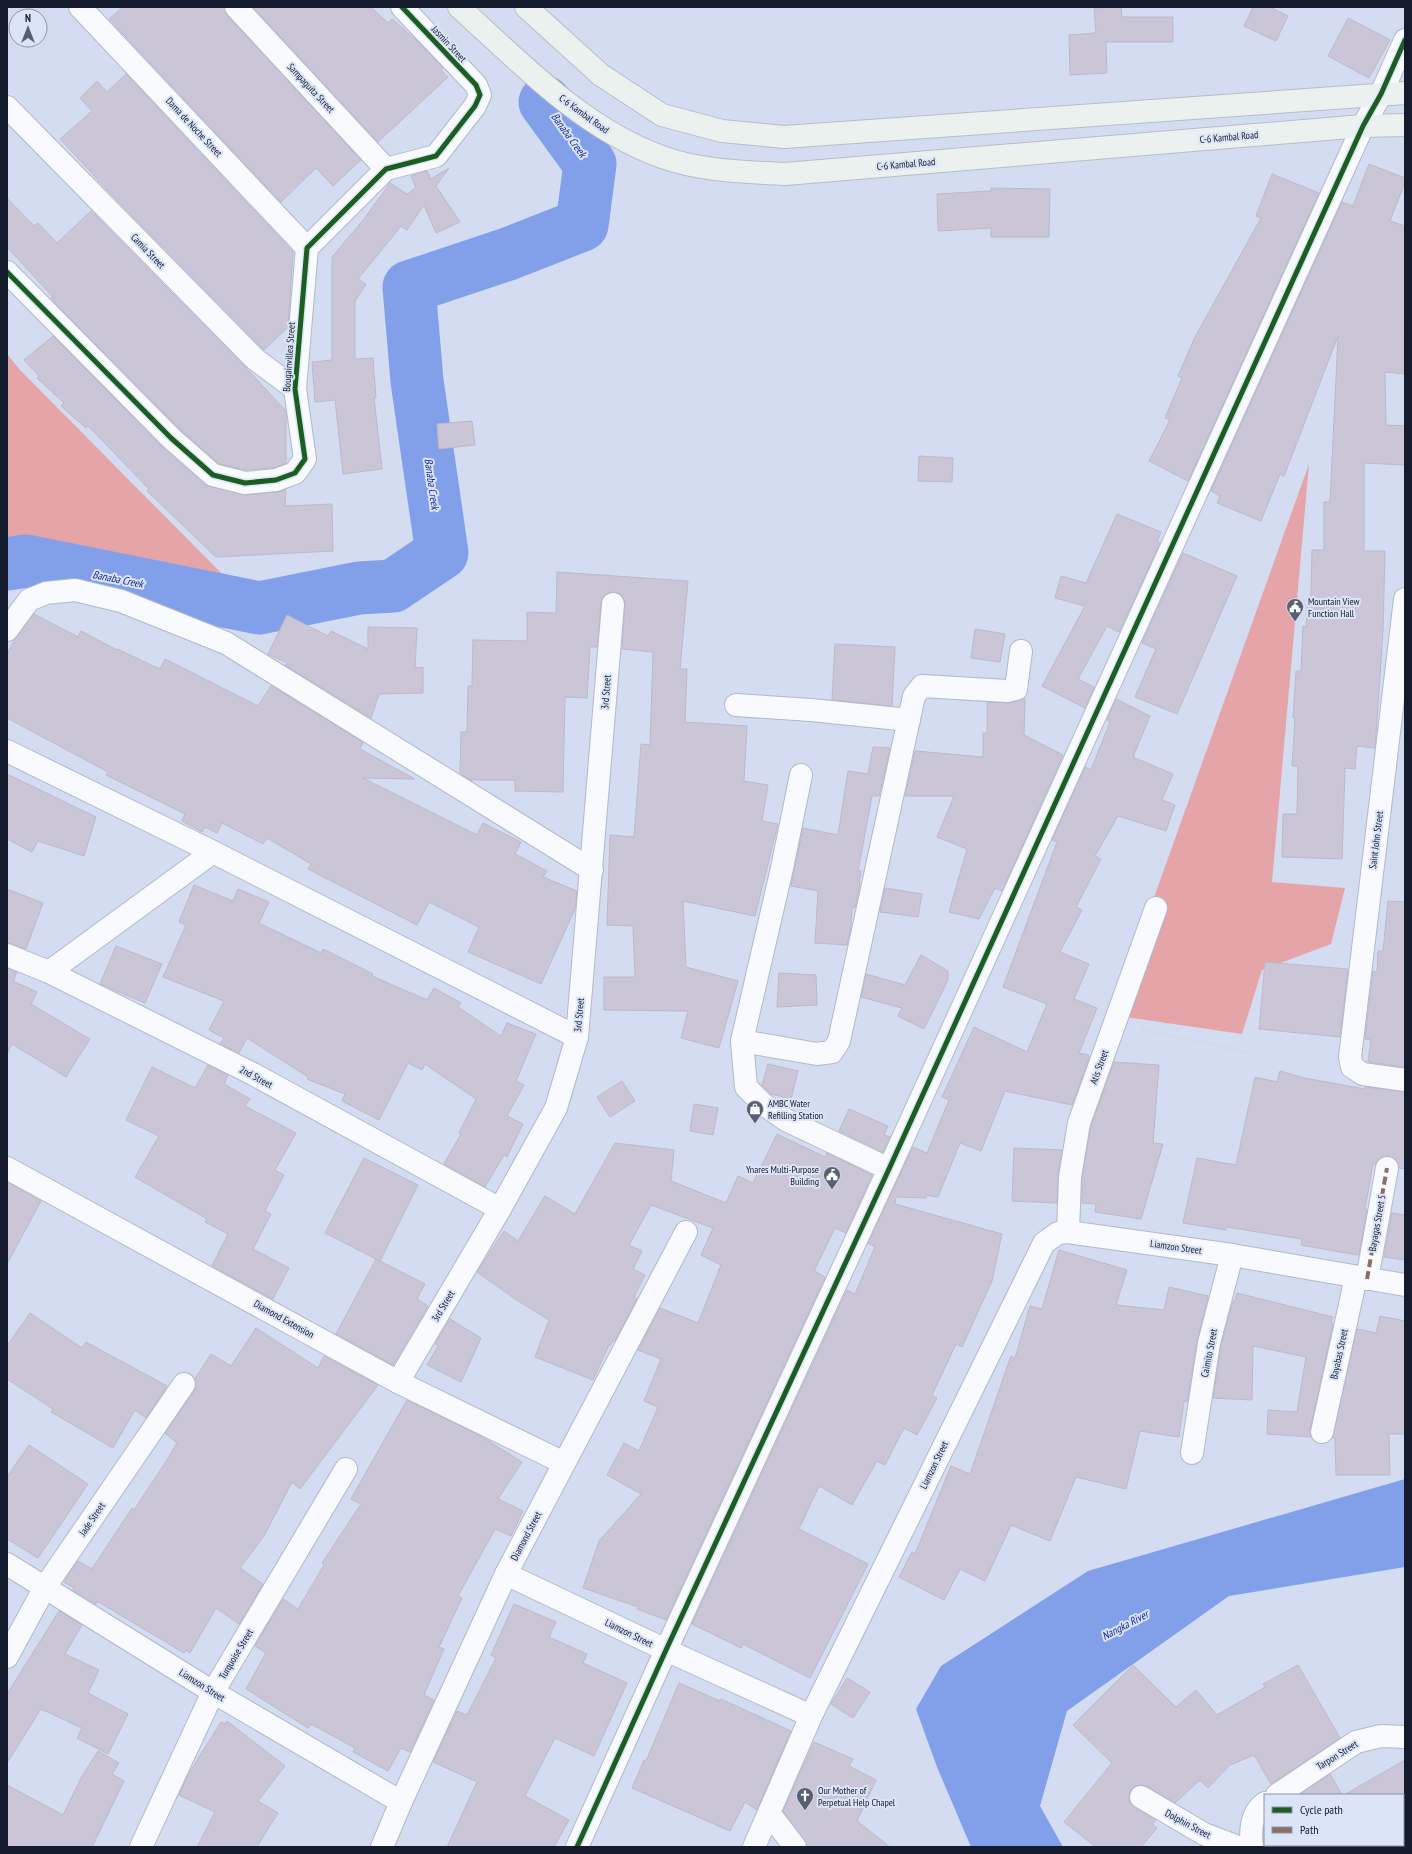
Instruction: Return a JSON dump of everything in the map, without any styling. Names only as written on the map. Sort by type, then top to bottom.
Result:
[{"type":"main road","name":"C-6 Kambal Road","points":[[459,7],[559,96],[610,133],[663,157],[718,170],[785,174],[1363,126],[1405,124]]},
{"type":"main road","points":[[526,7],[601,75],[662,115],[722,131],[784,137],[1405,92]]},
{"type":"street","name":"Dama de Noche Street","points":[[80,7],[307,248]]},
{"type":"street","name":"Sampaguita Street","points":[[236,7],[386,169]]},
{"type":"street","name":"Jasmin Street","points":[[386,169],[436,156],[475,106],[480,95],[476,85],[402,7]]},
{"type":"street","points":[[577,1847],[666,1650],[890,1169],[1363,126],[1381,94],[1405,40]]},
{"type":"street","name":"Camia Street","points":[[7,107],[255,359],[295,389]]},
{"type":"street","points":[[307,248],[386,169]]},
{"type":"street","name":"Bougainvillea Street","points":[[7,272],[171,438],[213,475],[245,483],[276,480],[295,473],[305,459],[295,389],[307,248]]},
{"type":"street","points":[[7,630],[29,600],[46,593],[75,590],[121,601],[226,643],[592,870]]},
{"type":"street","name":"Saint John Street","points":[[1405,599],[1350,1057],[1352,1067],[1363,1074],[1405,1080]]},
{"type":"street","name":"3rd Street","points":[[398,1382],[500,1210],[556,1108],[577,1037],[613,604]]},
{"type":"street","points":[[742,1041],[817,1054],[832,1052],[839,1041],[914,696],[922,686],[1007,691],[1016,689],[1020,651]]},
{"type":"street","points":[[736,705],[811,710],[909,720]]},
{"type":"street","points":[[7,751],[213,852],[577,1037]]},
{"type":"street","points":[[801,775],[782,868],[742,1041],[746,1087],[763,1104],[786,1120],[890,1169]]},
{"type":"street","points":[[49,972],[213,852]]},
{"type":"street","name":"Atis Street","points":[[1068,1232],[1070,1177],[1079,1123],[1156,908]]},
{"type":"street","name":"2nd Street","points":[[7,955],[49,972],[253,1074],[500,1210]]},
{"type":"street","name":"Diamond Extension","points":[[7,1168],[398,1382],[564,1463]]},
{"type":"street","name":"Bayagas Street 5","points":[[1362,1278],[1387,1168]]},
{"type":"street","name":"Diamond Street","points":[[382,1847],[401,1802],[506,1574],[686,1232]]},
{"type":"street","name":"Liamzon Street","points":[[506,1574],[666,1650],[811,1716],[1044,1243],[1058,1233],[1068,1232],[1232,1255],[1405,1285]]},
{"type":"street","name":"Caimito Street","points":[[1192,1453],[1209,1343],[1232,1255]]},
{"type":"street","name":"Bayabas Street","points":[[1322,1432],[1362,1278]]},
{"type":"street","name":"Jade Street","points":[[7,1657],[45,1587],[184,1384]]},
{"type":"street","name":"Turquoise Street","points":[[141,1847],[213,1692],[346,1469]]},
{"type":"street","name":"Liamzon Street","points":[[7,1564],[213,1692],[401,1802]]},
{"type":"street","points":[[754,1847],[811,1716]]},
{"type":"street","name":"Tarpon Street","points":[[1278,1794],[1356,1742],[1381,1736],[1405,1736]]},
{"type":"street","name":"Dolphin Street","points":[[1141,1797],[1204,1834],[1238,1847]]},
{"type":"street","points":[[1252,1847],[1250,1837],[1252,1822],[1264,1804]]},
{"type":"street","points":[[769,1813],[795,1847]]},
{"type":"path","points":[[1116,1023],[1254,1054]]},
{"type":"shaded area","points":[[7,354],[20,370],[226,578],[73,545],[7,550]]},
{"type":"shaded area","points":[[1309,464],[1272,882],[1345,888],[1331,944],[1262,970],[1242,1034],[1112,1015]]},
{"type":"water","name":"Nangka River","points":[[1405,1479],[1405,1567],[1229,1596],[1067,1711],[1040,1806],[1063,1847],[971,1847],[937,1767],[916,1709],[941,1666],[1088,1571]]},
{"type":"building","points":[[123,7],[224,7],[227,15],[361,160],[333,186],[316,168],[281,202],[109,19]]},
{"type":"building","points":[[253,7],[371,7],[388,23],[392,19],[416,40],[443,68],[441,70],[448,77],[378,142]]},
{"type":"building","points":[[1121,7],[1122,17],[1173,17],[1173,42],[1106,42],[1107,73],[1070,75],[1069,35],[1096,33],[1094,8]]},
{"type":"building","points":[[1253,7],[1270,7],[1288,16],[1276,41],[1244,26]]},
{"type":"building","points":[[1348,18],[1390,40],[1369,78],[1328,56]]},
{"type":"building","points":[[126,74],[293,252],[288,327],[264,350],[110,193],[60,139],[92,111],[80,98],[97,81],[107,92]]},
{"type":"building","points":[[1369,164],[1405,178],[1405,182],[1390,221],[1405,226],[1404,374],[1385,372],[1386,425],[1405,426],[1405,465],[1364,463],[1364,551],[1385,551],[1383,631],[1375,748],[1357,746],[1355,769],[1345,768],[1342,859],[1282,857],[1283,814],[1297,814],[1298,766],[1292,766],[1296,671],[1301,671],[1303,626],[1306,627],[1308,596],[1311,597],[1312,550],[1324,550],[1324,502],[1330,502],[1338,336],[1284,476],[1280,474],[1261,521],[1217,503],[1220,496],[1211,491],[1342,202],[1353,206]]},
{"type":"building","points":[[449,168],[436,186],[460,222],[436,233],[424,205],[407,230],[401,226],[358,279],[366,284],[355,301],[355,359],[373,358],[376,398],[374,398],[382,469],[343,474],[335,400],[315,402],[312,362],[332,360],[332,257],[364,219],[390,183],[407,194],[416,188],[411,176],[427,171],[431,179]]},
{"type":"building","points":[[1272,174],[1319,193],[1188,481],[1149,461],[1170,420],[1165,418],[1182,378],[1178,376],[1195,337],[1261,218],[1256,216]]},
{"type":"building","points":[[991,188],[1050,189],[1049,237],[991,237],[991,228],[938,231],[937,194],[991,191]]},
{"type":"building","points":[[7,198],[34,226],[38,223],[57,243],[91,211],[246,368],[286,411],[286,463],[273,468],[246,470],[219,464],[180,429],[60,308],[51,298],[53,297],[7,247]]},
{"type":"building","points":[[53,336],[162,447],[205,485],[246,495],[286,490],[285,506],[332,504],[333,551],[216,557],[147,491],[149,489],[88,426],[86,428],[61,406],[64,403],[37,378],[39,376],[24,360]]},
{"type":"building","points":[[472,421],[475,445],[439,449],[437,424]]},
{"type":"building","points":[[919,456],[953,458],[952,482],[918,481]]},
{"type":"building","points":[[1117,514],[1161,532],[1157,542],[1160,543],[1119,632],[1107,626],[1078,679],[1094,687],[1085,708],[1042,686],[1085,606],[1055,598],[1061,576],[1086,583]]},
{"type":"building","points":[[1183,553],[1237,576],[1177,714],[1135,697],[1156,649],[1142,643]]},
{"type":"building","points":[[557,572],[688,581],[680,669],[687,669],[685,722],[747,726],[744,781],[768,785],[762,821],[778,824],[755,916],[683,901],[686,967],[738,981],[719,1048],[681,1038],[688,1011],[604,1010],[604,977],[635,977],[633,926],[607,925],[610,835],[634,837],[641,744],[650,745],[653,652],[622,649],[625,605],[624,599],[620,594],[614,592],[608,593],[603,597],[601,603],[597,647],[590,647],[587,698],[565,697],[563,792],[515,791],[515,780],[470,780],[460,773],[461,732],[467,732],[468,686],[472,686],[473,640],[527,641],[527,612],[556,613]]},
{"type":"building","points":[[34,614],[78,637],[81,631],[117,650],[160,669],[165,659],[258,706],[271,686],[363,742],[360,749],[415,779],[363,778],[477,835],[483,823],[521,842],[515,854],[547,871],[543,877],[577,891],[575,909],[541,984],[468,952],[479,927],[429,902],[417,925],[308,869],[311,864],[267,838],[263,844],[222,823],[217,833],[205,827],[202,832],[182,821],[185,814],[106,775],[108,772],[7,718],[7,654],[15,639]]},
{"type":"building","points":[[287,615],[328,636],[331,631],[368,649],[368,627],[417,628],[415,668],[423,667],[423,693],[379,694],[371,718],[285,665],[287,663],[268,654]]},
{"type":"building","points":[[975,629],[1005,634],[1000,662],[971,658]]},
{"type":"building","points":[[835,644],[895,647],[892,706],[832,700]]},
{"type":"building","points":[[1025,699],[1024,735],[1063,755],[1002,891],[995,888],[979,919],[949,912],[967,849],[937,837],[954,796],[905,796],[915,751],[983,757],[983,733],[987,733],[987,702],[1010,703]]},
{"type":"building","points":[[1116,699],[1150,716],[1133,757],[1173,774],[1162,800],[1175,805],[1166,831],[1118,816],[1095,856],[1101,859],[1076,907],[1082,910],[1060,952],[1089,964],[1074,999],[1097,1008],[1079,1053],[1089,1055],[1072,1105],[1005,1091],[981,1151],[960,1143],[938,1197],[926,1195],[926,1198],[896,1197],[895,1204],[1002,1234],[992,1281],[962,1347],[956,1344],[932,1395],[937,1398],[917,1435],[904,1428],[885,1465],[877,1461],[852,1505],[819,1486],[799,1529],[868,1564],[810,1678],[743,1644],[741,1648],[692,1624],[847,1290],[855,1294],[875,1247],[868,1243],[913,1147],[927,1153],[949,1100],[942,1097],[974,1027],[1027,1052],[1047,1004],[1003,987],[1057,842],[1052,840],[1085,767],[1091,770],[1110,722],[1107,720]]},
{"type":"building","points":[[873,747],[890,748],[879,796],[872,796],[858,871],[861,871],[860,884],[855,908],[852,907],[851,926],[847,945],[815,943],[818,891],[791,886],[803,828],[838,835],[848,771],[868,774]]},
{"type":"building","points":[[7,774],[96,817],[84,856],[38,841],[32,852],[7,839]]},
{"type":"building","points":[[194,885],[233,901],[238,889],[269,902],[259,923],[321,953],[323,949],[373,974],[372,976],[427,1000],[434,988],[461,1003],[458,1007],[501,1036],[507,1023],[536,1034],[516,1081],[524,1085],[507,1116],[523,1124],[507,1157],[504,1155],[485,1187],[444,1164],[461,1134],[459,1133],[476,1099],[425,1064],[422,1070],[408,1063],[379,1120],[342,1101],[345,1094],[307,1079],[308,1077],[247,1038],[239,1053],[220,1044],[224,1038],[209,1030],[224,1001],[163,977],[186,925],[179,922]]},
{"type":"building","points":[[885,888],[922,894],[918,917],[880,912]]},
{"type":"building","points":[[7,889],[43,903],[26,949],[7,943]]},
{"type":"building","points":[[1388,901],[1405,902],[1405,1067],[1368,1062],[1371,1040],[1365,1039],[1373,971],[1377,972],[1378,951],[1383,951]]},
{"type":"building","points":[[116,946],[162,964],[145,1003],[100,984]]},
{"type":"building","points":[[921,955],[948,971],[948,980],[924,1029],[898,1016],[902,1008],[861,997],[866,974],[905,985]]},
{"type":"building","points":[[1265,962],[1348,969],[1340,1037],[1259,1029]]},
{"type":"building","points":[[7,968],[17,972],[13,981],[37,992],[31,1004],[90,1039],[66,1077],[12,1044],[7,1054]]},
{"type":"building","points":[[779,973],[816,975],[817,1005],[777,1007]]},
{"type":"building","points":[[1114,1062],[1159,1065],[1153,1143],[1163,1144],[1141,1219],[1095,1212],[1096,1204],[1082,1203],[1082,1178],[1091,1126]]},
{"type":"building","points":[[768,1064],[798,1071],[791,1099],[771,1094],[762,1085]]},
{"type":"building","points":[[208,1065],[228,1075],[224,1084],[250,1099],[245,1106],[296,1133],[275,1170],[284,1175],[265,1211],[271,1214],[253,1249],[289,1268],[273,1299],[212,1266],[228,1234],[205,1222],[207,1219],[135,1177],[159,1136],[126,1120],[152,1067],[195,1088]]},
{"type":"building","points":[[1280,1071],[1304,1078],[1365,1089],[1365,1087],[1405,1092],[1405,1169],[1399,1168],[1395,1159],[1389,1156],[1382,1156],[1375,1164],[1373,1164],[1365,1209],[1367,1210],[1359,1254],[1357,1255],[1301,1245],[1302,1239],[1226,1227],[1226,1230],[1183,1223],[1197,1158],[1236,1165],[1255,1077],[1277,1082]]},
{"type":"building","points":[[622,1081],[635,1101],[610,1117],[597,1097]]},
{"type":"building","points":[[694,1104],[718,1108],[713,1135],[690,1131]]},
{"type":"building","points":[[849,1109],[888,1126],[884,1135],[890,1137],[883,1152],[839,1131]]},
{"type":"building","points":[[777,1134],[825,1157],[827,1153],[872,1175],[846,1233],[835,1228],[814,1271],[825,1277],[666,1620],[637,1609],[638,1607],[583,1588],[599,1541],[641,1494],[607,1475],[624,1443],[639,1451],[658,1407],[644,1401],[661,1359],[638,1350],[660,1308],[698,1323],[721,1265],[701,1255],[713,1228],[651,1205],[629,1245],[642,1251],[633,1269],[645,1275],[634,1297],[637,1299],[615,1341],[613,1340],[610,1346],[609,1345],[593,1380],[535,1357],[549,1320],[515,1299],[477,1272],[504,1231],[518,1241],[545,1196],[575,1214],[615,1143],[674,1150],[671,1181],[726,1203],[738,1176],[753,1183]]},
{"type":"building","points":[[1014,1148],[1062,1150],[1058,1176],[1057,1203],[1012,1201]]},
{"type":"building","points":[[364,1158],[418,1185],[380,1261],[325,1233]]},
{"type":"building","points":[[7,1182],[41,1201],[7,1264]]},
{"type":"building","points":[[1392,1213],[1405,1215],[1405,1260],[1384,1257]]},
{"type":"building","points":[[1059,1250],[1127,1270],[1116,1305],[1164,1310],[1169,1287],[1208,1296],[1197,1341],[1187,1402],[1184,1401],[1179,1437],[1140,1431],[1126,1489],[1076,1477],[1050,1541],[1011,1525],[985,1581],[960,1569],[944,1600],[899,1577],[912,1552],[915,1554],[951,1466],[970,1474],[1011,1356],[1015,1358],[1030,1306],[1042,1309]]},
{"type":"building","points":[[376,1259],[425,1284],[417,1299],[428,1306],[393,1365],[336,1334]]},
{"type":"building","points":[[1237,1293],[1333,1317],[1331,1323],[1333,1324],[1310,1429],[1311,1437],[1267,1434],[1268,1410],[1297,1412],[1306,1357],[1253,1346],[1252,1400],[1213,1398],[1221,1346],[1233,1301],[1235,1301]]},
{"type":"building","points":[[30,1313],[82,1348],[86,1342],[167,1386],[146,1418],[135,1410],[113,1448],[51,1412],[53,1409],[7,1379],[7,1346]]},
{"type":"building","points":[[1380,1316],[1405,1321],[1405,1434],[1389,1434],[1390,1475],[1336,1475],[1335,1438],[1332,1438],[1357,1329],[1376,1333]]},
{"type":"building","points":[[450,1319],[481,1338],[461,1382],[427,1365],[438,1346],[435,1344]]},
{"type":"building","points":[[256,1328],[318,1368],[324,1356],[378,1385],[300,1489],[292,1482],[264,1536],[240,1568],[263,1584],[239,1624],[216,1608],[190,1653],[186,1650],[184,1653],[97,1601],[96,1604],[73,1590],[74,1588],[64,1582],[78,1561],[92,1569],[132,1508],[134,1510],[165,1463],[177,1443],[165,1433],[194,1391],[196,1385],[195,1379],[211,1354],[231,1366]]},
{"type":"building","points":[[407,1400],[479,1435],[522,1462],[498,1499],[523,1511],[511,1536],[495,1529],[458,1596],[462,1598],[439,1647],[444,1649],[424,1695],[434,1700],[410,1752],[401,1748],[388,1771],[353,1752],[355,1748],[311,1724],[308,1728],[246,1689],[266,1653],[255,1646],[283,1599],[298,1609],[324,1565],[322,1563],[361,1504],[351,1499]]},
{"type":"building","points":[[29,1445],[88,1484],[38,1558],[7,1539],[7,1477]]},
{"type":"building","points":[[514,1604],[556,1622],[549,1637],[587,1654],[583,1663],[627,1683],[594,1756],[555,1738],[525,1796],[569,1820],[554,1847],[447,1847],[477,1782],[433,1762],[457,1711],[467,1715],[496,1658],[491,1655]]},
{"type":"building","points":[[59,1611],[82,1625],[65,1654],[99,1670],[88,1693],[128,1714],[108,1754],[77,1738],[82,1728],[41,1709],[7,1763],[7,1694]]},
{"type":"building","points":[[1133,1665],[1176,1707],[1196,1690],[1217,1715],[1265,1687],[1263,1684],[1298,1665],[1340,1738],[1271,1784],[1254,1755],[1230,1765],[1208,1788],[1200,1780],[1175,1803],[1147,1786],[1135,1786],[1130,1791],[1130,1803],[1135,1808],[1156,1820],[1152,1824],[1157,1828],[1141,1847],[1096,1847],[1064,1822],[1112,1763],[1073,1725]]},
{"type":"building","points":[[847,1678],[870,1692],[853,1718],[831,1704]]},
{"type":"building","points":[[679,1683],[720,1701],[721,1699],[791,1731],[757,1810],[745,1802],[730,1831],[632,1788],[644,1760],[646,1761]]},
{"type":"building","points":[[227,1721],[285,1766],[258,1801],[278,1813],[257,1847],[197,1847],[215,1812],[179,1795],[189,1773],[221,1722],[225,1724]]},
{"type":"building","points":[[814,1742],[853,1759],[849,1766],[876,1780],[857,1821],[890,1847],[810,1847],[807,1845],[783,1811]]},
{"type":"building","points":[[98,1751],[119,1763],[112,1774],[124,1781],[92,1847],[7,1847],[7,1785],[63,1815],[81,1778]]},
{"type":"building","points":[[1405,1760],[1405,1795],[1346,1794]]},
{"type":"building","points":[[1330,1774],[1341,1794],[1300,1794]]},
{"type":"waterway","name":"Banaba Creek","points":[[7,564],[26,561],[259,608],[359,588],[393,586],[442,553],[417,381],[409,287],[508,254],[582,225],[590,164],[545,102]]},
{"type":"marked path","points":[[1367,1279],[1387,1168]]},
{"type":"cycle path","points":[[7,272],[171,438],[213,475],[245,483],[276,480],[295,473],[305,459],[295,389],[307,248],[386,169],[436,156],[475,106],[480,95],[476,85],[402,7]]},
{"type":"cycle path","points":[[577,1847],[666,1650],[889,1169],[1363,126],[1381,94],[1405,40]]},
{"type":"place","name":"Mountain View Function Hall","points":[[1295,622]]},
{"type":"place","name":"AMBC Water Refilling Station","points":[[755,1124]]},
{"type":"place","name":"Ynares Multi-Purpose Building","points":[[832,1190]]},
{"type":"place","name":"Our Mother of Perpetual Help Chapel","points":[[805,1811]]}]
